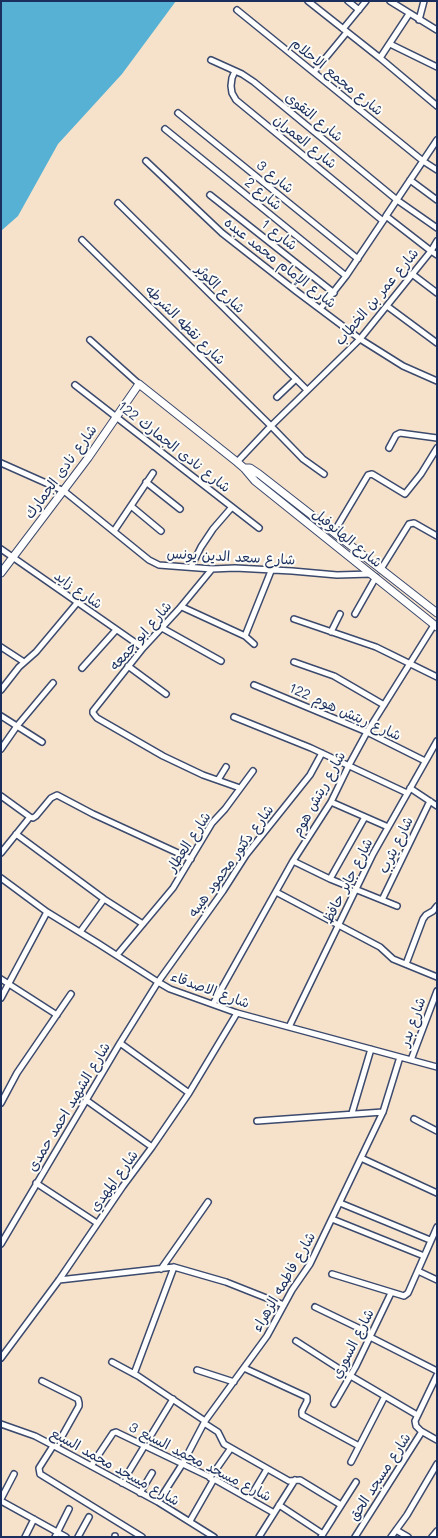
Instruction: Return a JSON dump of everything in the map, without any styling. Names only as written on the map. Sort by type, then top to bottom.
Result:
[{"type":"street","points":[[308,1],[437,106]]},
{"type":"street","points":[[348,1],[359,10]]},
{"type":"street","points":[[314,72],[366,1]]},
{"type":"street","points":[[390,1],[437,30]]},
{"type":"street","points":[[419,20],[424,1]]},
{"type":"street","name":"شارع مجمع الاحلام","points":[[238,10],[423,161],[437,170]]},
{"type":"street","points":[[380,58],[409,14]]},
{"type":"street","points":[[390,44],[437,67]]},
{"type":"street","name":"شارع التقوى","points":[[211,60],[254,82],[397,200],[437,228]]},
{"type":"street","name":"شارع العمران","points":[[235,71],[231,86],[236,100],[384,218]]},
{"type":"street","name":"شارع 3","points":[[178,113],[358,259]]},
{"type":"street","name":"شارع 2","points":[[165,128],[346,276]]},
{"type":"street","points":[[320,309],[358,259],[437,140]]},
{"type":"street","name":"شارع الإمام محمد عبده","points":[[146,162],[222,233],[320,309],[402,366],[437,381]]},
{"type":"street","points":[[410,180],[437,200]]},
{"type":"street","name":"شارع 1","points":[[210,195],[334,293]]},
{"type":"street","name":"شارع الكوثر","points":[[118,203],[307,390]]},
{"type":"street","name":"شارع عمر بن الخطاب","points":[[237,462],[360,338],[430,251],[384,218]]},
{"type":"street","name":"شارع نقطه الشرطه","points":[[82,240],[271,426],[303,460],[324,474]]},
{"type":"street","points":[[437,241],[430,251],[437,255]]},
{"type":"street","points":[[412,274],[437,292]]},
{"type":"street","points":[[387,306],[437,343]]},
{"type":"street","name":"شارع الهانوفيل","points":[[90,340],[139,384],[237,462],[255,481],[436,626]]},
{"type":"street","points":[[277,397],[296,379]]},
{"type":"street","name":"شارع نادى الجمارك","points":[[1,572],[64,491],[139,384]]},
{"type":"street","name":"شارع نادى الجمارك 122","points":[[75,385],[259,528]]},
{"type":"street","points":[[389,448],[398,433],[437,438]]},
{"type":"street","points":[[334,532],[368,475],[372,474],[405,494],[421,474],[437,448]]},
{"type":"street","name":"شارع سعد الدين يونس","points":[[1,463],[64,491],[154,563],[212,569],[236,568],[337,576],[373,575]]},
{"type":"street","name":"شارع الهانوفيل","points":[[244,468],[254,470],[437,613]]},
{"type":"street","points":[[114,531],[153,473]]},
{"type":"street","points":[[146,482],[180,509]]},
{"type":"street","points":[[131,506],[161,531]]},
{"type":"street","points":[[191,567],[209,535],[232,507]]},
{"type":"street","points":[[381,569],[409,524],[414,523],[437,536]]},
{"type":"street","name":"شارع زايد","points":[[1,549],[143,648]]},
{"type":"street","name":"شارع ابو جمعه","points":[[212,569],[182,607],[128,666],[93,711],[93,714],[163,756],[218,780]]},
{"type":"street","points":[[245,636],[271,571]]},
{"type":"street","points":[[354,614],[373,575]]},
{"type":"street","points":[[1,690],[77,603]]},
{"type":"street","points":[[182,607],[245,636],[254,644]]},
{"type":"street","points":[[331,632],[340,614]]},
{"type":"street","points":[[294,620],[376,647],[437,677]]},
{"type":"street","name":"شارع ريتش هوم","points":[[213,1004],[294,861],[331,802],[367,732],[436,626]]},
{"type":"street","points":[[162,628],[221,661]]},
{"type":"street","points":[[82,668],[116,630]]},
{"type":"street","points":[[1,647],[24,662]]},
{"type":"street","points":[[294,662],[334,676],[384,705]]},
{"type":"street","points":[[128,666],[166,694]]},
{"type":"street","points":[[1,749],[17,726],[53,683]]},
{"type":"street","name":"شارع ريتش هوم 122","points":[[254,685],[367,732],[425,761]]},
{"type":"street","points":[[1,716],[42,742]]},
{"type":"street","points":[[234,717],[409,790],[437,806]]},
{"type":"street","name":"شارع جابر حافظ","points":[[289,1027],[388,827],[425,761],[435,748],[437,741]]},
{"type":"street","name":"شارع دكتور محمود هيبه","points":[[158,982],[223,891],[246,855],[310,775],[322,753]]},
{"type":"street","points":[[226,767],[218,780],[240,788]]},
{"type":"street","name":"شارع العطار","points":[[117,955],[173,888],[212,823],[226,809],[253,771]]},
{"type":"street","points":[[1,853],[30,817],[36,816],[51,798],[57,795],[93,814],[191,859]]},
{"type":"street","points":[[1,796],[30,817]]},
{"type":"street","name":"شارع يثرب","points":[[382,900],[430,801]]},
{"type":"street","points":[[331,802],[388,827]]},
{"type":"street","points":[[330,879],[365,817]]},
{"type":"street","points":[[16,834],[104,899],[143,924]]},
{"type":"street","points":[[294,861],[330,879],[397,906]]},
{"type":"street","name":"شارع الاصدقاء","points":[[1,878],[47,912],[170,989],[237,1013],[437,1067]]},
{"type":"street","points":[[276,892],[380,947],[393,958],[437,977]]},
{"type":"street","points":[[80,932],[104,899]]},
{"type":"street","points":[[406,964],[423,919],[426,915],[434,914],[437,906]]},
{"type":"street","points":[[1,998],[47,912]]},
{"type":"street","points":[[1,979],[57,1015]]},
{"type":"street","name":"شارع الشهيد احمد حمدى","points":[[1,1244],[158,982]]},
{"type":"street","name":"شارع بدر","points":[[411,1060],[437,990]]},
{"type":"street","points":[[1,1103],[17,1074],[71,994]]},
{"type":"street","name":"شارع المهدي","points":[[1,1358],[59,1280],[97,1223],[152,1147],[189,1092],[237,1013]]},
{"type":"street","points":[[120,1043],[189,1092]]},
{"type":"street","points":[[352,1113],[370,1049]]},
{"type":"street","name":"شارع فاطمه الزهراء","points":[[158,1502],[183,1464],[204,1422],[267,1336],[284,1304],[310,1264],[383,1112],[400,1057]]},
{"type":"street","points":[[86,1100],[152,1147]]},
{"type":"street","points":[[258,1121],[383,1112]]},
{"type":"street","points":[[414,1119],[437,1131]]},
{"type":"street","points":[[360,1158],[437,1193]]},
{"type":"street","points":[[36,1183],[97,1223]]},
{"type":"street","points":[[161,1269],[208,1202]]},
{"type":"street","points":[[340,1203],[430,1240]]},
{"type":"street","points":[[332,1218],[424,1256]]},
{"type":"street","points":[[332,1274],[391,1293],[402,1296],[407,1295],[437,1227]]},
{"type":"street","points":[[134,1374],[174,1267]]},
{"type":"street","points":[[59,1280],[174,1267],[226,1282],[284,1304]]},
{"type":"street","points":[[418,1271],[437,1280]]},
{"type":"street","name":"شارع السوري","points":[[334,1404],[349,1375],[356,1366],[391,1293]]},
{"type":"street","points":[[315,1307],[437,1371]]},
{"type":"street","points":[[296,1341],[417,1415],[435,1385],[437,1375]]},
{"type":"street","points":[[112,1362],[173,1399],[218,1432],[224,1444],[289,1481],[300,1480],[341,1505]]},
{"type":"street","points":[[244,1368],[305,1396],[307,1399],[302,1415],[359,1446]]},
{"type":"street","points":[[197,1370],[234,1382]]},
{"type":"street","points":[[42,1381],[78,1399],[79,1406],[39,1468],[40,1474],[142,1537]]},
{"type":"street","points":[[350,1462],[385,1396]]},
{"type":"street","points":[[122,1483],[173,1399]]},
{"type":"street","name":"شارع مسجد الحق","points":[[355,1537],[421,1431],[415,1424],[417,1415]]},
{"type":"street","name":"شارع مسجد محمد السبع","points":[[1,1424],[35,1436],[54,1446],[158,1502],[214,1537]]},
{"type":"street","points":[[421,1431],[437,1440]]},
{"type":"street","name":"شارع مسجد محمد السبع 3","points":[[91,1466],[115,1432],[183,1464],[274,1513]]},
{"type":"street","points":[[190,1521],[231,1448]]},
{"type":"street","points":[[391,1537],[407,1515],[437,1464]]},
{"type":"street","points":[[249,1499],[268,1469]]},
{"type":"street","points":[[140,1493],[152,1472]]},
{"type":"street","points":[[14,1474],[1,1500],[34,1519],[56,1535],[66,1537]]},
{"type":"street","points":[[267,1537],[261,1534],[295,1480]]},
{"type":"street","points":[[279,1505],[322,1535],[356,1482]]},
{"type":"street","points":[[56,1535],[69,1510]]},
{"type":"street","points":[[78,1537],[89,1517]]},
{"type":"street","points":[[25,1537],[34,1519]]},
{"type":"street","points":[[396,1530],[408,1537]]},
{"type":"street","points":[[432,1537],[437,1531]]},
{"type":"street","points":[[202,1537],[206,1532]]},
{"type":"water","points":[[1,1],[176,1],[122,74],[58,144],[18,216],[1,231]]}]
